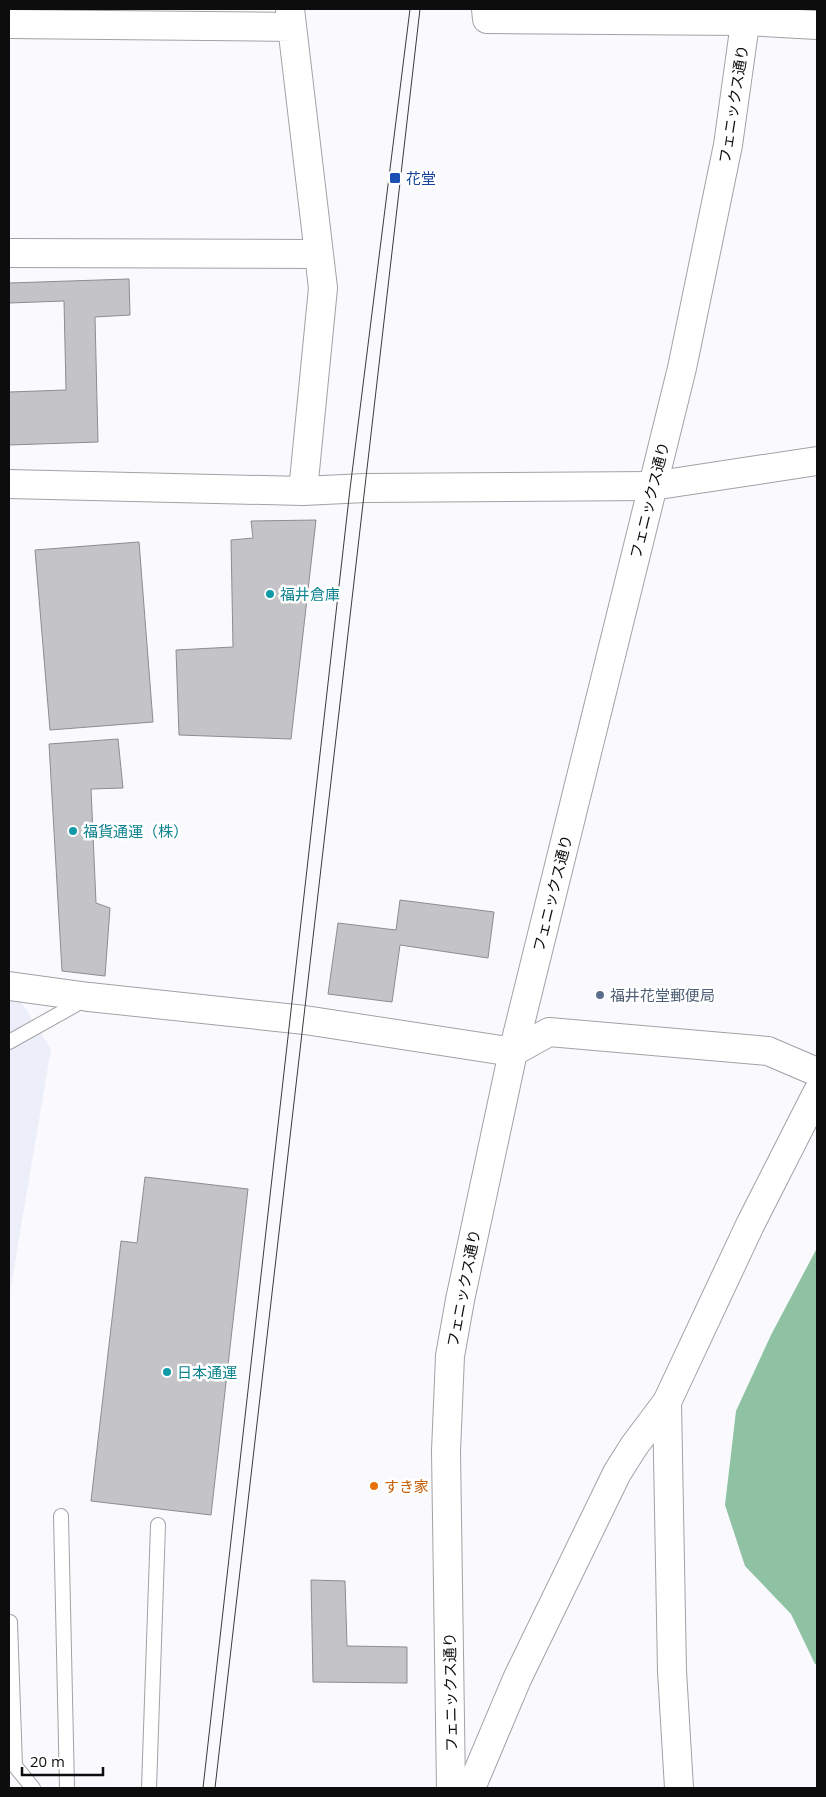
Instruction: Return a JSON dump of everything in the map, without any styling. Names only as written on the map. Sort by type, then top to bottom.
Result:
[{"type":"street","points":[[486,9],[487,19],[746,15],[817,25]]},
{"type":"street","name":"フェニックス通り","points":[[451,1788],[446,1451],[450,1356],[460,1300],[513,1052],[682,368],[728,145],[746,15]]},
{"type":"street","points":[[9,24],[291,18],[324,288],[302,491]]},
{"type":"street","points":[[9,253],[319,254]]},
{"type":"street","points":[[13,484],[302,491],[365,488],[652,486],[817,461]]},
{"type":"street","points":[[9,986],[89,997],[305,1020],[513,1052],[549,1032],[768,1051],[817,1072]]},
{"type":"street","points":[[471,1788],[516,1679],[617,1473],[634,1446],[667,1402],[750,1226],[817,1093]]},
{"type":"street","points":[[667,1402],[672,1671],[679,1788]]},
{"type":"lane","points":[[9,1042],[89,997]]},
{"type":"lane","points":[[61,1516],[67,1788]]},
{"type":"lane","points":[[149,1788],[158,1525]]},
{"type":"lane","points":[[10,1622],[15,1766],[33,1788]]},
{"type":"shaded area","points":[[9,997],[18,997],[51,1049],[9,1298]]},
{"type":"green space","points":[[817,1248],[817,1664],[815,1664],[791,1614],[745,1566],[725,1505],[736,1411],[771,1335]]},
{"type":"building","points":[[129,279],[130,315],[95,317],[98,442],[9,445],[9,392],[66,390],[64,301],[9,303],[9,283]]},
{"type":"building","name":"福井倉庫","points":[[316,520],[291,739],[179,735],[176,650],[233,647],[231,540],[253,538],[251,521]]},
{"type":"building","points":[[139,542],[153,722],[50,730],[35,550]]},
{"type":"building","name":"福貨通運（株）","points":[[118,739],[123,788],[91,789],[96,903],[110,908],[105,976],[62,971],[49,744]]},
{"type":"building","points":[[400,900],[494,912],[488,958],[400,945],[392,1002],[328,994],[338,923],[396,930]]},
{"type":"building","name":"日本通運","points":[[145,1177],[248,1189],[211,1515],[91,1501],[121,1241],[137,1243]]},
{"type":"building","points":[[311,1580],[345,1581],[347,1646],[407,1647],[407,1683],[313,1682]]},
{"type":"tram line","points":[[203,1788],[350,489],[410,9]]},
{"type":"tram line","points":[[215,1788],[420,9]]},
{"type":"place","name":"花堂","points":[[395,178]]},
{"type":"place","name":"福井倉庫","points":[[270,594]]},
{"type":"place","name":"福貨通運（株）","points":[[73,831]]},
{"type":"place","name":"福井花堂郵便局","points":[[600,995]]},
{"type":"place","name":"日本通運","points":[[167,1372]]},
{"type":"place","name":"すき家","points":[[374,1486]]}]
